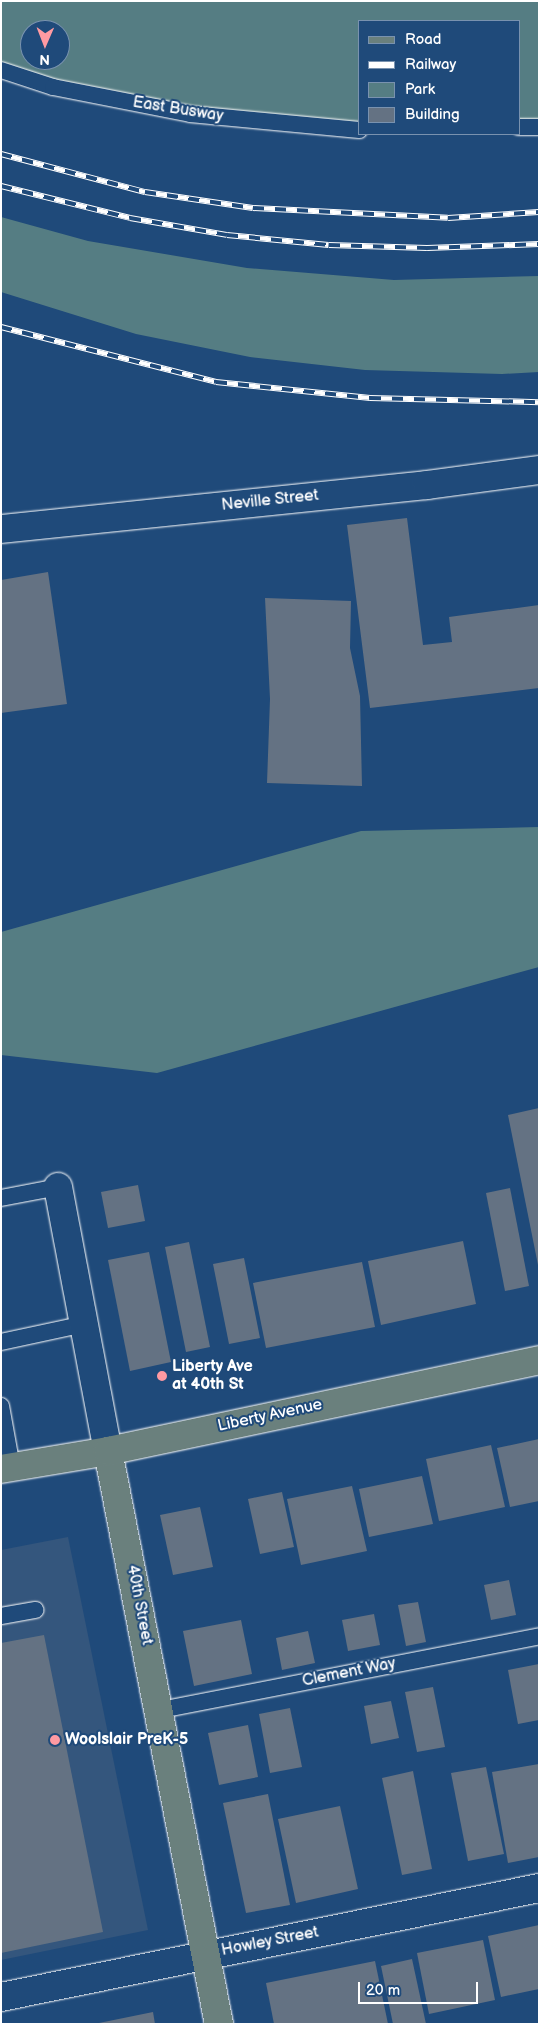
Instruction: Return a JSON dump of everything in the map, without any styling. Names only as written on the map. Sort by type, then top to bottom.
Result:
[{"type":"main road","name":"Liberty Avenue","points":[[6,1468],[108,1451],[539,1360]]},
{"type":"main road","name":"40th Street","points":[[108,1451],[160,1710],[219,2024]]},
{"type":"street","name":"Neville Street","points":[[1,529],[427,485],[539,470]]},
{"type":"street","name":"40th Street","points":[[58,1187],[108,1451]]},
{"type":"street","name":"Howley Street","points":[[1,1997],[539,1888]]},
{"type":"lane","name":"East Busway","points":[[1,70],[53,87],[190,114],[358,130]]},
{"type":"lane","points":[[520,127],[539,126]]},
{"type":"lane","points":[[1,1198],[58,1187]]},
{"type":"lane","points":[[1,1342],[85,1324]]},
{"type":"lane","points":[[1,1406],[6,1468]]},
{"type":"lane","points":[[1,1616],[35,1610]]},
{"type":"lane","name":"Clement Way","points":[[160,1710],[539,1636]]},
{"type":"shaded area","name":"Woolslair PreK-5","points":[[68,1537],[148,1930],[1,1960],[1,1550]]},
{"type":"green space","points":[[1,1],[539,1],[539,127],[520,127],[520,20],[358,20],[358,130],[190,114],[1,70]]},
{"type":"green space","points":[[1,217],[88,241],[247,268],[394,280],[539,276],[539,372],[502,374],[365,370],[250,357],[136,334],[1,292]]},
{"type":"green space","points":[[539,827],[539,967],[157,1073],[1,1055],[1,932],[361,831]]},
{"type":"building","points":[[407,518],[423,645],[452,642],[449,617],[539,605],[539,688],[370,708],[347,525]]},
{"type":"building","points":[[48,572],[67,704],[1,713],[1,580]]},
{"type":"building","points":[[265,598],[351,601],[350,648],[360,696],[362,786],[267,783],[270,699]]},
{"type":"building","points":[[539,1108],[539,1265],[538,1265],[508,1115]]},
{"type":"building","points":[[138,1185],[145,1221],[108,1228],[101,1192]]},
{"type":"building","points":[[510,1188],[529,1286],[505,1291],[486,1193]]},
{"type":"building","points":[[463,1241],[476,1304],[381,1325],[368,1261]]},
{"type":"building","points":[[189,1242],[210,1347],[186,1352],[165,1247]]},
{"type":"building","points":[[149,1252],[171,1362],[130,1371],[108,1260]]},
{"type":"building","points":[[244,1258],[260,1338],[229,1344],[213,1264]]},
{"type":"building","points":[[362,1262],[375,1327],[266,1348],[253,1283]]},
{"type":"building","points":[[539,1439],[539,1501],[510,1507],[497,1448]]},
{"type":"building","points":[[491,1445],[505,1507],[439,1521],[426,1459]]},
{"type":"building","points":[[422,1476],[433,1524],[369,1537],[359,1489]]},
{"type":"building","points":[[352,1486],[367,1551],[301,1565],[287,1499]]},
{"type":"building","points":[[282,1492],[294,1547],[260,1554],[248,1499]]},
{"type":"building","points":[[200,1507],[213,1567],[173,1575],[160,1515]]},
{"type":"building","points":[[509,1580],[516,1615],[491,1620],[484,1585]]},
{"type":"building","points":[[418,1602],[426,1642],[406,1646],[398,1605]]},
{"type":"building","points":[[374,1614],[380,1645],[348,1651],[342,1620]]},
{"type":"building","points":[[241,1620],[252,1674],[194,1686],[183,1631]]},
{"type":"building","points":[[308,1631],[315,1663],[282,1670],[276,1638]]},
{"type":"building","points":[[44,1635],[103,1932],[1,1953],[1,1643]]},
{"type":"building","points":[[539,1664],[539,1720],[518,1724],[508,1670]]},
{"type":"building","points":[[433,1687],[445,1747],[417,1752],[405,1692]]},
{"type":"building","points":[[391,1701],[399,1738],[371,1744],[364,1706]]},
{"type":"building","points":[[290,1708],[302,1767],[270,1773],[259,1714]]},
{"type":"building","points":[[248,1725],[258,1777],[219,1785],[208,1733]]},
{"type":"building","points":[[539,1764],[539,1857],[508,1863],[492,1772]]},
{"type":"building","points":[[486,1767],[504,1854],[468,1861],[451,1773]]},
{"type":"building","points":[[413,1771],[432,1869],[402,1875],[382,1778]]},
{"type":"building","points":[[268,1794],[290,1905],[246,1913],[223,1803]]},
{"type":"building","points":[[340,1806],[358,1889],[296,1903],[278,1819]]},
{"type":"building","points":[[539,1925],[539,1989],[501,1997],[488,1936]]},
{"type":"building","points":[[483,1940],[495,2000],[429,2014],[417,1953]]},
{"type":"building","points":[[412,1959],[426,2024],[393,2024],[381,1966]]},
{"type":"building","points":[[375,1961],[388,2024],[274,2024],[266,1983]]},
{"type":"building","points":[[153,2012],[155,2024],[99,2024],[99,2023]]},
{"type":"railway","points":[[1,154],[145,192],[253,208],[448,218],[539,212]]},
{"type":"railway","points":[[1,186],[130,218],[227,235],[329,245],[427,248],[539,244]]},
{"type":"railway","points":[[1,327],[216,382],[370,398],[539,402]]},
{"type":"place","name":"Liberty Ave at 40th St","points":[[162,1376]]},
{"type":"place","name":"Woolslair PreK-5","points":[[55,1740]]}]
